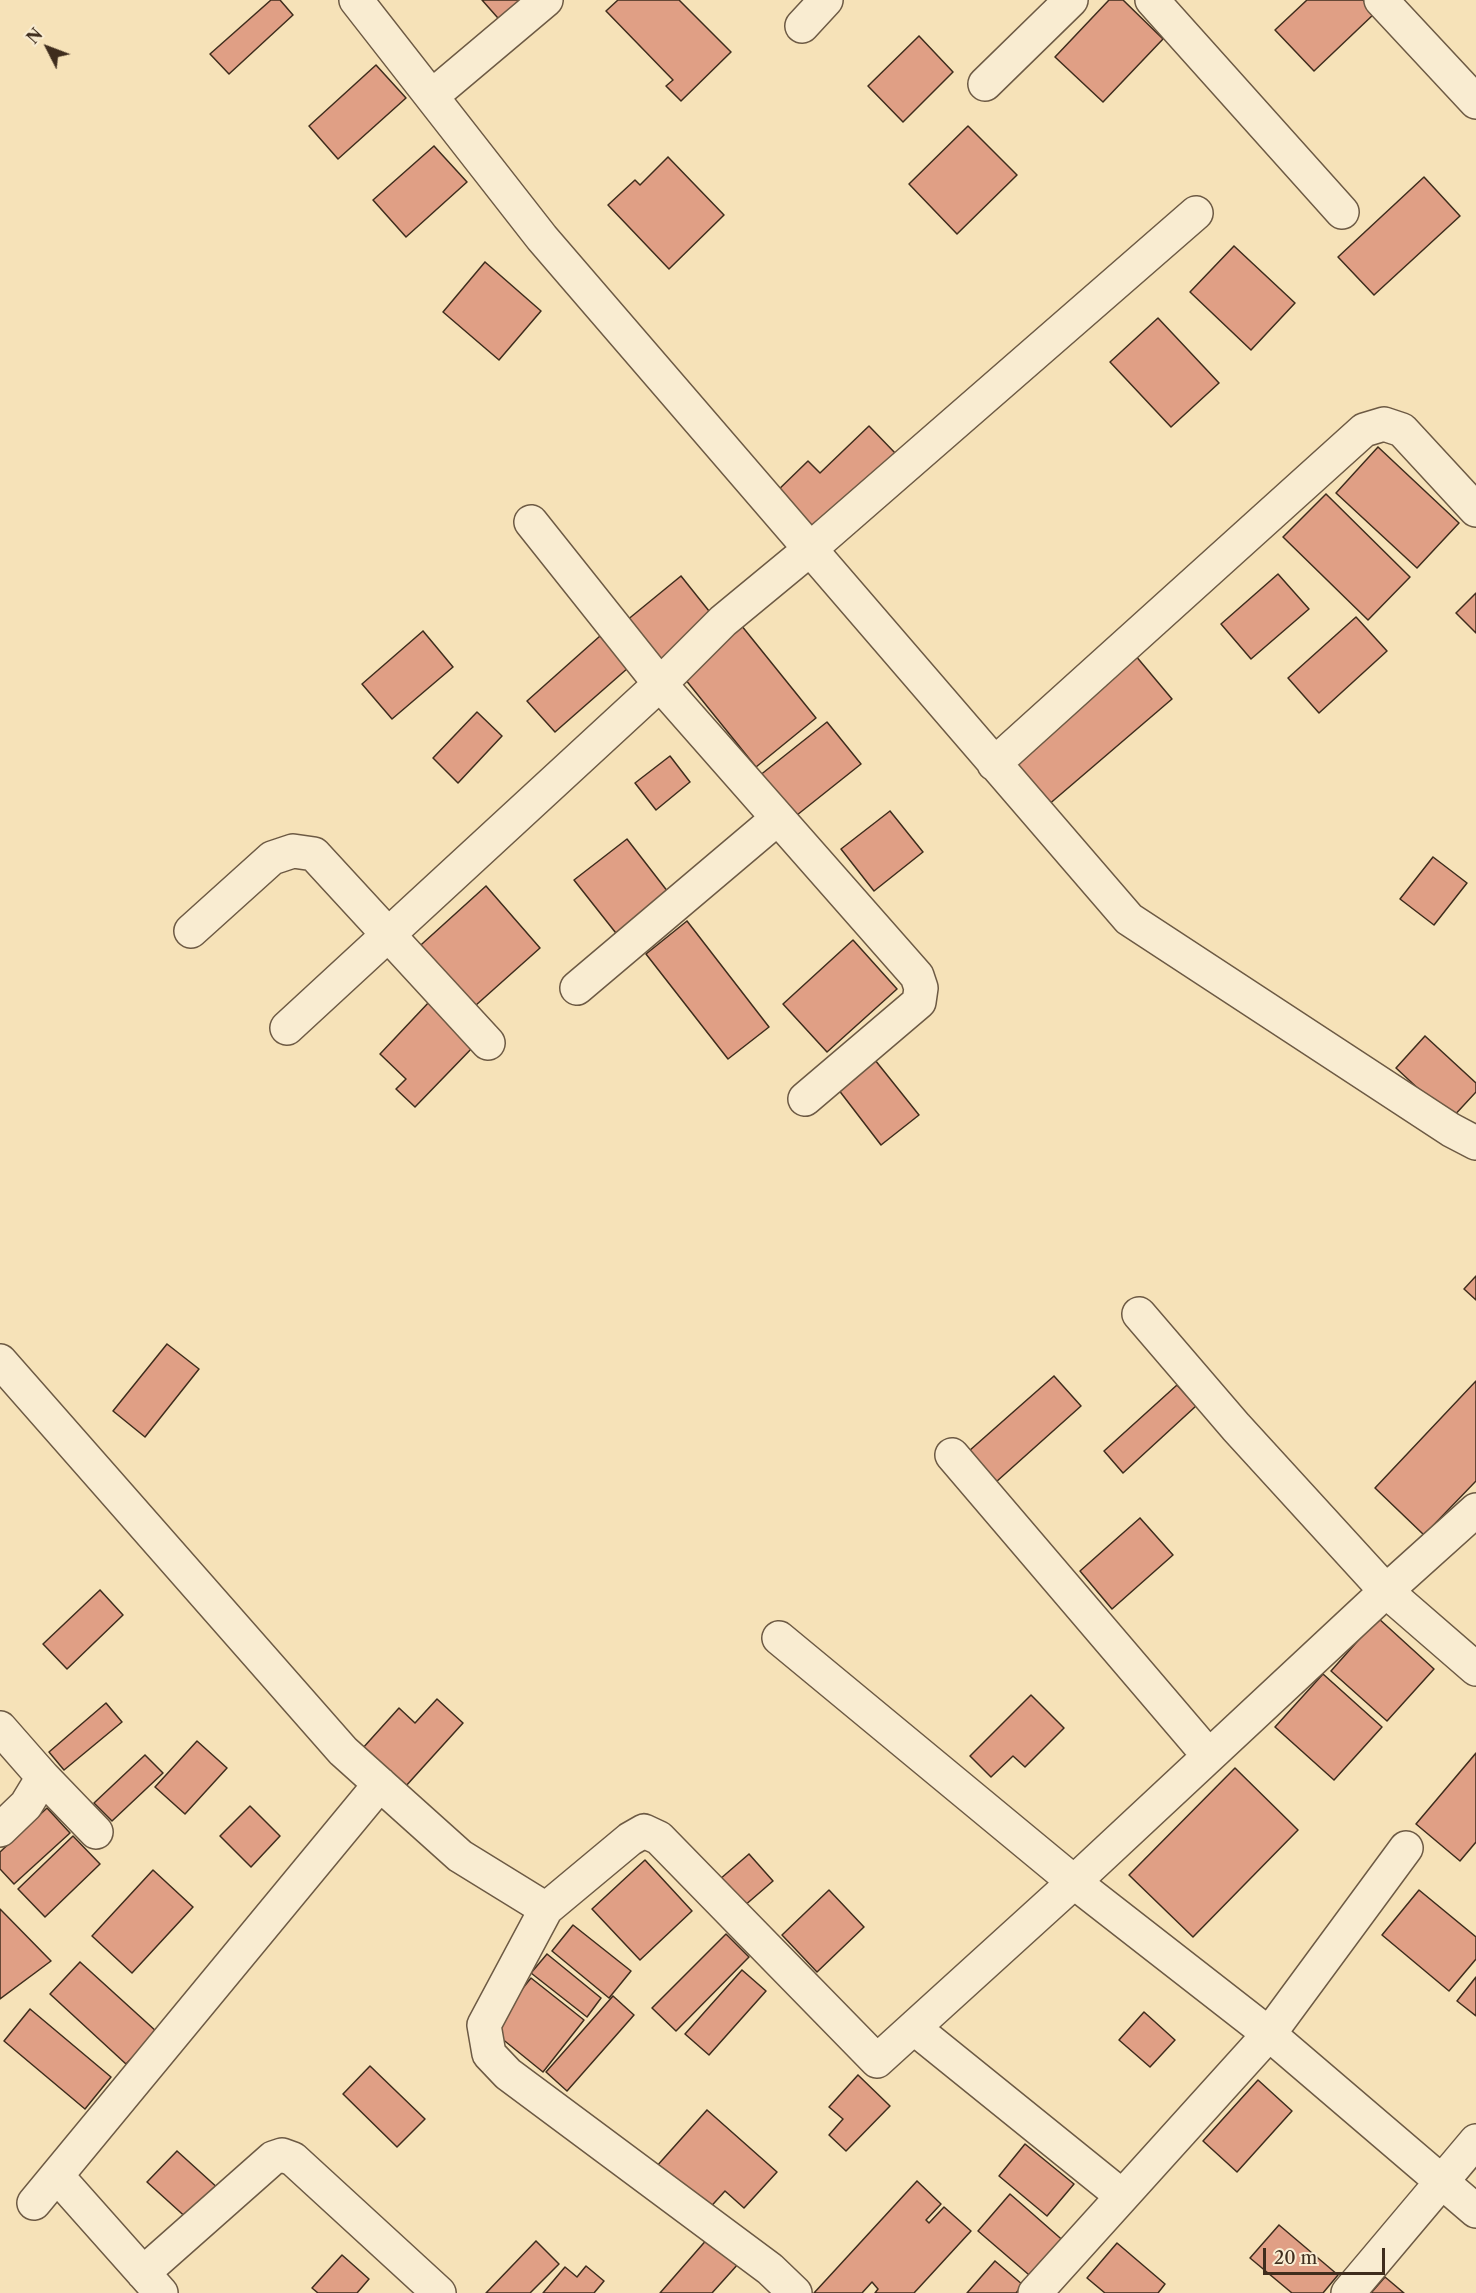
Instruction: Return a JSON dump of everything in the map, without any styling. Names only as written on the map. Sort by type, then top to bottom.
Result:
[{"type":"street","points":[[356,0],[542,238],[1129,919],[1451,1130],[1476,1143]]},
{"type":"street","points":[[432,96],[546,0]]},
{"type":"street","points":[[802,26],[826,0]]},
{"type":"street","points":[[985,84],[1071,0]]},
{"type":"street","points":[[1152,0],[1342,212]]},
{"type":"street","points":[[1381,0],[1476,102]]},
{"type":"street","points":[[287,1028],[660,684],[723,621],[809,550],[1196,213]]},
{"type":"street","points":[[994,764],[1364,429],[1384,424],[1402,430],[1476,510]]},
{"type":"street","points":[[531,522],[660,684],[917,976],[921,988],[919,1002],[805,1099]]},
{"type":"street","points":[[577,988],[778,818]]},
{"type":"street","points":[[191,931],[272,858],[293,851],[314,854],[488,1043]]},
{"type":"street","points":[[1139,1314],[1236,1427],[1386,1591],[1476,1669]]},
{"type":"street","points":[[0,1361],[343,1751],[460,1856],[546,1909]]},
{"type":"street","points":[[952,1455],[1209,1756]]},
{"type":"street","points":[[795,2293],[770,2269],[508,2074],[489,2054],[484,2025],[546,1909],[630,1839],[644,1831],[659,1838],[878,2061],[1476,1510]]},
{"type":"street","points":[[780,1638],[1074,1882],[1269,2034],[1441,2184],[1476,2211]]},
{"type":"street","points":[[0,1728],[96,1832]]},
{"type":"street","points":[[0,1830],[26,1805],[43,1777]]},
{"type":"street","points":[[34,2203],[380,1784]]},
{"type":"street","points":[[1035,2293],[1269,2034],[1406,1848]]},
{"type":"street","points":[[914,2028],[1122,2196]]},
{"type":"street","points":[[1348,2293],[1476,2141]]},
{"type":"street","points":[[57,2176],[152,2283],[273,2158],[282,2155],[293,2159],[440,2293]]},
{"type":"building","points":[[271,0],[280,0],[293,15],[229,74],[210,54]]},
{"type":"building","points":[[482,0],[534,0],[505,26]]},
{"type":"building","points":[[618,0],[679,0],[731,52],[681,101],[666,86],[673,80],[606,11]]},
{"type":"building","points":[[1109,0],[1123,0],[1163,39],[1103,102],[1055,57]]},
{"type":"building","points":[[1307,0],[1363,0],[1375,13],[1314,71],[1275,30]]},
{"type":"building","points":[[919,36],[953,72],[903,122],[868,86]]},
{"type":"building","points":[[376,65],[406,98],[338,159],[309,126]]},
{"type":"building","points":[[968,126],[1017,175],[957,234],[909,184]]},
{"type":"building","points":[[434,146],[467,182],[406,237],[373,200]]},
{"type":"building","points":[[668,157],[724,215],[669,269],[608,205],[635,180],[640,185]]},
{"type":"building","points":[[1424,177],[1460,216],[1374,295],[1338,257]]},
{"type":"building","points":[[1234,246],[1295,303],[1251,350],[1190,292]]},
{"type":"building","points":[[485,262],[541,311],[499,360],[443,312]]},
{"type":"building","points":[[1158,318],[1219,383],[1171,427],[1110,362]]},
{"type":"building","points":[[869,426],[897,455],[812,537],[772,496],[808,461],[820,473]]},
{"type":"building","points":[[1378,447],[1459,523],[1417,568],[1336,493]]},
{"type":"building","points":[[1326,494],[1410,577],[1368,620],[1283,537]]},
{"type":"building","points":[[1278,574],[1309,609],[1251,659],[1221,624]]},
{"type":"building","points":[[681,576],[717,621],[662,666],[626,621]]},
{"type":"building","points":[[1476,593],[1476,633],[1456,613]]},
{"type":"building","points":[[1356,617],[1387,651],[1319,713],[1288,678]]},
{"type":"building","points":[[741,625],[816,718],[756,767],[681,674]]},
{"type":"building","points":[[423,631],[453,667],[392,719],[362,684]]},
{"type":"building","points":[[600,636],[628,668],[555,732],[527,701]]},
{"type":"building","points":[[1135,655],[1172,699],[1047,806],[1009,762]]},
{"type":"building","points":[[477,712],[502,736],[458,783],[433,758]]},
{"type":"building","points":[[827,722],[861,764],[787,823],[754,780]]},
{"type":"building","points":[[670,756],[690,782],[656,810],[635,783]]},
{"type":"building","points":[[890,811],[923,852],[874,891],[841,849]]},
{"type":"building","points":[[627,839],[675,901],[623,942],[574,880]]},
{"type":"building","points":[[1433,857],[1467,883],[1434,925],[1400,899]]},
{"type":"building","points":[[486,886],[540,948],[466,1014],[412,953]]},
{"type":"building","points":[[687,921],[769,1027],[728,1059],[646,954]]},
{"type":"building","points":[[853,940],[897,989],[827,1052],[783,1004]]},
{"type":"building","points":[[430,1001],[475,1045],[415,1107],[396,1089],[406,1079],[380,1054]]},
{"type":"building","points":[[1425,1036],[1476,1083],[1476,1092],[1451,1119],[1396,1068]]},
{"type":"building","points":[[875,1060],[919,1115],[881,1145],[838,1089]]},
{"type":"building","points":[[1476,1276],[1476,1300],[1464,1289]]},
{"type":"building","points":[[167,1344],[199,1369],[145,1437],[113,1411]]},
{"type":"building","points":[[1054,1376],[1081,1406],[996,1482],[969,1451]]},
{"type":"building","points":[[1476,1381],[1476,1481],[1424,1535],[1375,1488]]},
{"type":"building","points":[[1177,1385],[1196,1406],[1123,1473],[1104,1451]]},
{"type":"building","points":[[1140,1518],[1173,1555],[1112,1609],[1080,1571]]},
{"type":"building","points":[[100,1590],[123,1615],[67,1669],[43,1644]]},
{"type":"building","points":[[1378,1618],[1434,1669],[1387,1721],[1331,1671]]},
{"type":"building","points":[[1323,1674],[1382,1727],[1334,1780],[1275,1727]]},
{"type":"building","points":[[1031,1695],[1064,1728],[1025,1767],[1013,1756],[991,1777],[970,1756]]},
{"type":"building","points":[[437,1699],[463,1723],[405,1787],[362,1749],[399,1708],[415,1723]]},
{"type":"building","points":[[106,1703],[122,1722],[64,1770],[49,1752]]},
{"type":"building","points":[[197,1741],[227,1768],[185,1814],[155,1787]]},
{"type":"building","points":[[1476,1753],[1476,1842],[1460,1861],[1416,1824]]},
{"type":"building","points":[[145,1755],[163,1773],[112,1821],[94,1803]]},
{"type":"building","points":[[1235,1768],[1298,1830],[1193,1937],[1129,1875]]},
{"type":"building","points":[[250,1806],[280,1836],[251,1867],[220,1836]]},
{"type":"building","points":[[47,1808],[70,1833],[14,1884],[0,1869],[0,1852]]},
{"type":"building","points":[[73,1836],[100,1864],[45,1917],[18,1889]]},
{"type":"building","points":[[749,1854],[773,1881],[736,1913],[712,1886]]},
{"type":"building","points":[[645,1860],[692,1911],[640,1960],[592,1909]]},
{"type":"building","points":[[153,1870],[193,1907],[132,1973],[92,1936]]},
{"type":"building","points":[[829,1890],[864,1927],[817,1972],[782,1935]]},
{"type":"building","points":[[1419,1890],[1476,1937],[1476,1959],[1449,1991],[1382,1935]]},
{"type":"building","points":[[0,1909],[51,1961],[0,1999]]},
{"type":"building","points":[[573,1925],[631,1971],[609,1998],[552,1951]]},
{"type":"building","points":[[726,1934],[749,1957],[676,2031],[652,2008]]},
{"type":"building","points":[[547,1954],[601,1998],[587,2017],[531,1973]]},
{"type":"building","points":[[80,1962],[157,2032],[126,2064],[50,1994]]},
{"type":"building","points":[[742,1970],[766,1991],[709,2055],[685,2034]]},
{"type":"building","points":[[1476,1977],[1476,2016],[1457,2001]]},
{"type":"building","points":[[531,1978],[584,2020],[543,2072],[490,2029]]},
{"type":"building","points":[[613,1996],[634,2015],[567,2091],[546,2072]]},
{"type":"building","points":[[30,2009],[111,2077],[85,2109],[4,2041]]},
{"type":"building","points":[[1144,2012],[1175,2040],[1150,2067],[1119,2040]]},
{"type":"building","points":[[370,2066],[425,2119],[397,2147],[343,2094]]},
{"type":"building","points":[[858,2075],[890,2106],[846,2151],[829,2135],[843,2119],[829,2107]]},
{"type":"building","points":[[1258,2080],[1292,2111],[1237,2172],[1203,2141]]},
{"type":"building","points":[[707,2110],[777,2172],[744,2208],[725,2191],[706,2212],[656,2167]]},
{"type":"building","points":[[1025,2144],[1074,2184],[1047,2216],[999,2176]]},
{"type":"building","points":[[177,2151],[220,2190],[190,2221],[147,2182]]},
{"type":"building","points":[[917,2181],[941,2204],[926,2220],[929,2223],[944,2207],[971,2231],[914,2293],[875,2293],[878,2289],[872,2282],[862,2293],[814,2293]]},
{"type":"building","points":[[1010,2194],[1067,2244],[1035,2280],[978,2231]]},
{"type":"building","points":[[1279,2225],[1338,2275],[1323,2293],[1292,2293],[1250,2258]]},
{"type":"building","points":[[709,2237],[739,2263],[712,2293],[660,2293]]},
{"type":"building","points":[[536,2241],[559,2264],[530,2293],[486,2293]]},
{"type":"building","points":[[1117,2243],[1165,2284],[1158,2293],[1105,2293],[1087,2278]]},
{"type":"building","points":[[342,2255],[369,2279],[357,2293],[318,2293],[312,2288]]},
{"type":"building","points":[[995,2261],[1023,2285],[1016,2293],[967,2293]]},
{"type":"building","points":[[586,2266],[604,2281],[594,2293],[543,2293],[565,2267],[577,2277]]},
{"type":"building","points":[[1385,2277],[1404,2293],[1371,2293]]}]
